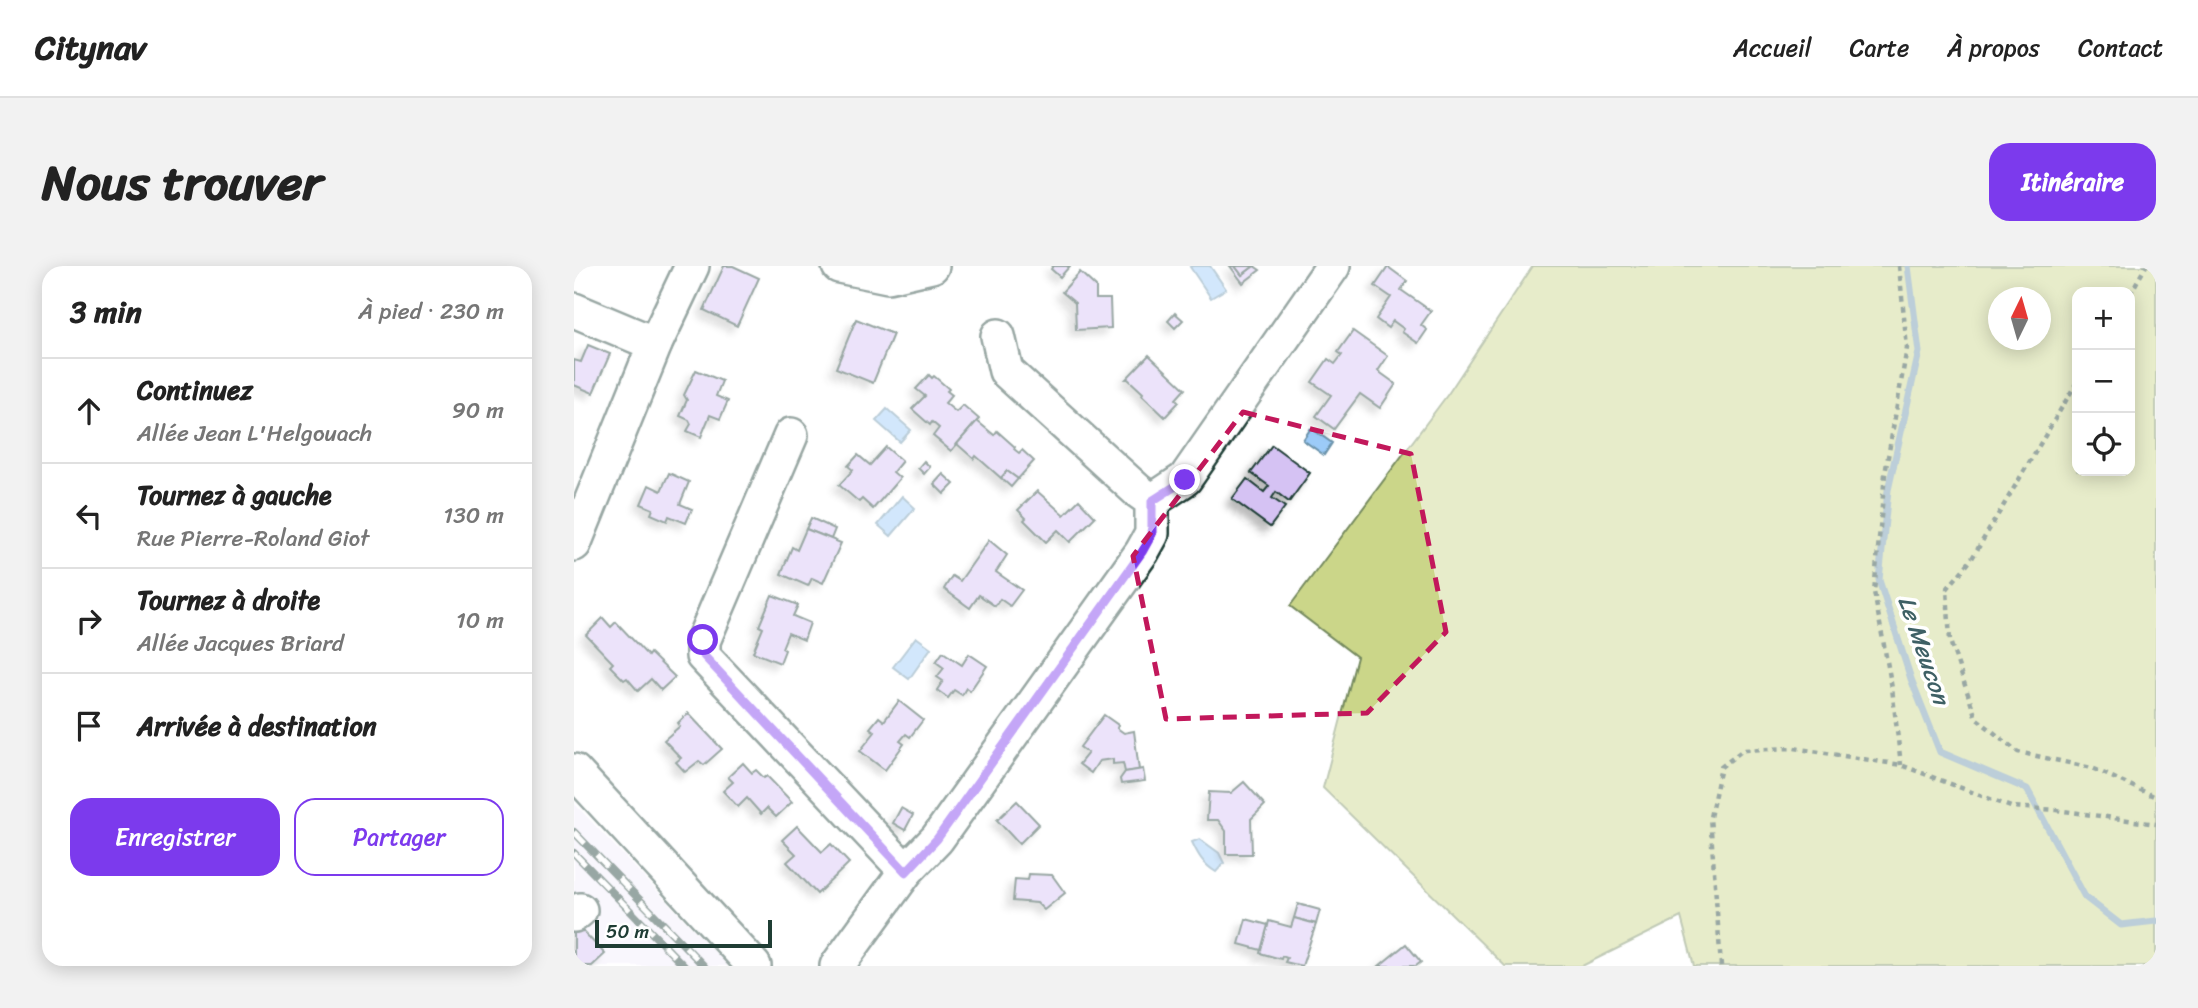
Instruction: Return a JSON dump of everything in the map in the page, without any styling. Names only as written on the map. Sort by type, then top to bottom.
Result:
[{"type":"street","points":[[574,542],[655,344],[692,266]]},
{"type":"street","points":[[839,266],[888,276],[932,266]]},
{"type":"street","points":[[1152,501],[1185,480],[1333,266]]},
{"type":"street","points":[[574,310],[655,344]]},
{"type":"street","points":[[998,336],[1006,371],[1152,501]]},
{"type":"street","points":[[791,435],[703,640],[704,656],[906,872]]},
{"type":"street","points":[[837,966],[906,872],[937,839],[1142,552],[1152,534],[1152,501]]},
{"type":"street","points":[[574,771],[754,966]]},
{"type":"path","points":[[1899,266],[1907,348],[1885,474],[1874,593],[1892,688],[1901,765]]},
{"type":"path","points":[[2134,287],[2146,266]]},
{"type":"path","points":[[2072,390],[1971,560],[1947,589],[1950,640],[1976,718],[2018,752],[2092,768],[2156,797]]},
{"type":"path","points":[[1721,966],[1710,817],[1721,767],[1743,750],[1794,748],[1901,765],[2011,807],[2057,810],[2156,824]]},
{"type":"highlighted area","points":[[1243,412],[1411,454],[1446,632],[1367,713],[1166,719],[1133,556]]},
{"type":"shaded area","points":[[574,803],[728,966],[574,966]]},
{"type":"green space","points":[[1533,266],[2156,266],[2156,966],[1694,966],[1681,917],[1582,966],[1505,966],[1323,788],[1357,657],[1290,606],[1448,394]]},
{"type":"water","points":[[1210,266],[1226,289],[1211,298],[1190,267]]},
{"type":"water","points":[[887,409],[911,430],[900,442],[876,421]]},
{"type":"water","points":[[1311,428],[1332,443],[1324,455],[1303,440]]},
{"type":"water","points":[[902,496],[915,508],[891,536],[878,525]]},
{"type":"water","points":[[916,637],[931,648],[909,679],[893,667]]},
{"type":"water","points":[[1200,839],[1219,853],[1224,863],[1216,872],[1204,862],[1194,847],[1192,842]]},
{"type":"building","points":[[724,266],[733,266],[759,278],[737,326],[704,310]]},
{"type":"building","points":[[1053,266],[1070,266],[1060,277],[1051,269]]},
{"type":"building","points":[[1230,266],[1235,266],[1242,275],[1254,266],[1260,270],[1243,283]]},
{"type":"building","points":[[1235,266],[1254,266],[1242,275]]},
{"type":"building","points":[[1388,267],[1407,281],[1401,290],[1431,311],[1421,325],[1427,330],[1418,343],[1402,332],[1404,329],[1393,321],[1388,328],[1376,319],[1391,297],[1375,286]]},
{"type":"building","points":[[1080,272],[1096,287],[1096,299],[1110,299],[1111,328],[1076,330],[1075,303],[1062,292]]},
{"type":"building","points":[[1175,313],[1183,320],[1175,328],[1168,321]]},
{"type":"building","points":[[856,319],[893,334],[873,383],[836,368]]},
{"type":"building","points":[[1353,331],[1388,356],[1378,371],[1396,384],[1380,408],[1360,394],[1334,429],[1316,416],[1331,395],[1312,382],[1328,359],[1335,364],[1342,355],[1338,352]]},
{"type":"building","points":[[588,345],[610,354],[593,393],[574,385],[574,360],[581,362]]},
{"type":"building","points":[[1149,355],[1185,389],[1176,399],[1179,402],[1165,417],[1126,379]]},
{"type":"building","points":[[696,370],[722,381],[716,396],[728,401],[720,419],[710,415],[701,437],[687,431],[691,424],[680,416],[687,400],[684,395]]},
{"type":"building","points":[[929,375],[949,389],[947,391],[952,395],[945,403],[956,412],[963,405],[979,419],[951,451],[933,436],[939,428],[932,422],[930,425],[912,409],[925,396],[916,389]]},
{"type":"building","points":[[977,421],[994,435],[997,431],[1015,447],[1014,449],[1019,453],[1022,450],[1034,461],[1018,479],[1007,471],[1001,478],[976,456],[974,459],[957,444]]},
{"type":"building","points":[[1272,445],[1310,473],[1289,502],[1276,492],[1272,498],[1285,507],[1270,527],[1232,499],[1247,479],[1264,492],[1269,486],[1251,473]]},
{"type":"building","points":[[886,447],[902,461],[893,472],[900,478],[873,509],[862,499],[859,502],[839,485],[853,470],[848,466],[858,455],[870,465]]},
{"type":"building","points":[[924,461],[930,467],[924,474],[918,468]]},
{"type":"building","points":[[1007,471],[1018,479],[1011,487],[1001,478]]},
{"type":"building","points":[[669,473],[689,482],[680,504],[692,509],[686,523],[669,516],[667,521],[651,514],[653,509],[641,504],[649,485],[661,491]]},
{"type":"building","points":[[943,474],[954,484],[944,494],[934,484]]},
{"type":"building","points":[[1037,491],[1064,515],[1079,500],[1095,517],[1070,542],[1058,530],[1046,542],[1018,510]]},
{"type":"building","points":[[811,518],[835,529],[831,539],[806,529]]},
{"type":"building","points":[[806,529],[841,543],[823,583],[812,578],[808,586],[781,574],[792,547],[797,550]]},
{"type":"building","points":[[989,540],[1007,555],[996,572],[1022,590],[1010,606],[1000,599],[995,606],[979,595],[970,608],[944,589],[952,576],[960,581]]},
{"type":"building","points":[[772,595],[798,605],[793,616],[810,623],[804,640],[788,633],[780,663],[753,652],[763,628],[759,626]]},
{"type":"building","points":[[603,618],[611,627],[616,622],[648,656],[650,653],[675,677],[661,690],[651,679],[638,691],[627,678],[624,680],[610,666],[613,663],[586,635]]},
{"type":"building","points":[[943,652],[962,665],[969,654],[987,666],[970,691],[966,688],[962,695],[954,690],[948,698],[937,690],[943,681],[937,677],[944,668],[936,662]]},
{"type":"building","points":[[899,701],[923,720],[910,737],[906,734],[900,741],[904,744],[885,770],[860,751],[875,732],[870,728],[879,717],[884,721]]},
{"type":"building","points":[[688,713],[722,749],[704,765],[699,761],[685,772],[676,762],[681,758],[664,740],[680,726],[678,723]]},
{"type":"building","points":[[1104,715],[1124,733],[1134,731],[1139,770],[1125,772],[1123,763],[1113,764],[1113,759],[1099,761],[1091,773],[1079,764],[1088,753],[1080,747]]},
{"type":"building","points":[[743,763],[752,773],[756,770],[764,778],[767,776],[792,802],[776,817],[767,808],[761,814],[747,798],[738,807],[723,791],[733,782],[728,777]]},
{"type":"building","points":[[1143,769],[1145,781],[1121,784],[1120,779],[1125,772]]},
{"type":"building","points":[[1244,782],[1265,805],[1251,819],[1252,854],[1226,854],[1226,831],[1218,820],[1207,820],[1209,792],[1231,793]]},
{"type":"building","points":[[1017,801],[1039,824],[1019,844],[997,820]]},
{"type":"building","points":[[901,808],[913,815],[905,830],[893,823]]},
{"type":"building","points":[[797,826],[822,852],[831,844],[849,863],[817,894],[787,862],[796,854],[782,840]]},
{"type":"building","points":[[1029,874],[1052,875],[1065,893],[1044,910],[1037,903],[1013,901],[1015,879],[1028,880]]},
{"type":"building","points":[[1298,904],[1320,910],[1316,924],[1294,918]]},
{"type":"building","points":[[1294,918],[1316,924],[1302,966],[1285,962],[1287,958],[1282,956],[1281,959],[1260,953],[1269,921],[1291,927]]},
{"type":"building","points":[[1246,919],[1268,925],[1261,950],[1239,944]]},
{"type":"building","points":[[580,928],[605,954],[592,966],[574,966],[574,933]]},
{"type":"building","points":[[1406,944],[1421,962],[1416,966],[1379,966]]},
{"type":"waterway","name":"Le Meucon","points":[[1908,266],[1919,352],[1888,490],[1879,580],[1911,679],[1940,752],[2027,789],[2085,897],[2121,925],[2156,921]]},
{"type":"railway","points":[[574,832],[704,966]]},
{"type":"railway","points":[[574,853],[684,966]]},
{"type":"route","points":[[703,640],[704,656],[906,872],[937,839],[1142,552],[1152,534],[1152,501],[1185,480]]}]
